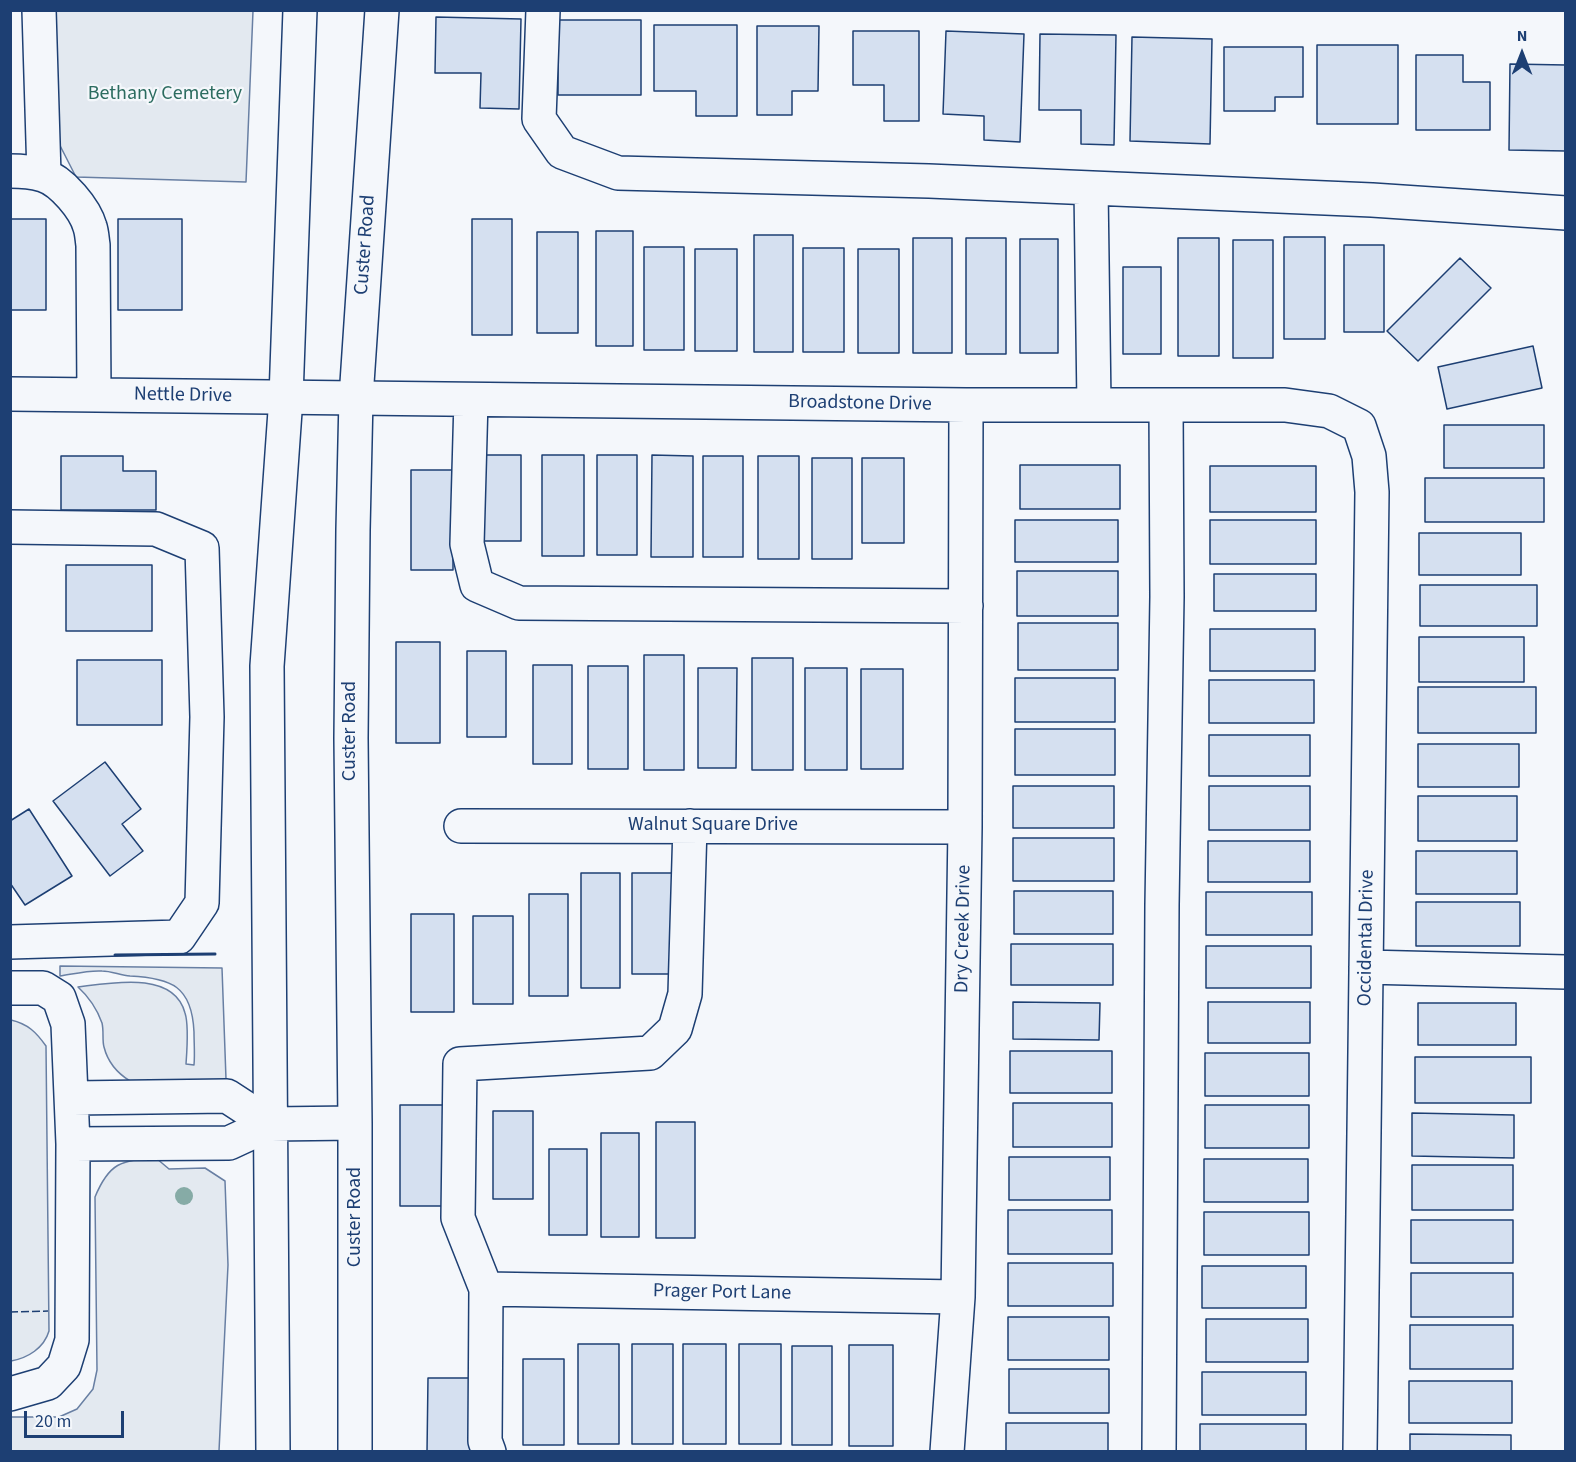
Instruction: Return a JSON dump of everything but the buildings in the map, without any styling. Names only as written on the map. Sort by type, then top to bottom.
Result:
[{"type":"street","points":[[39,10],[44,175]]},
{"type":"street","points":[[273,1452],[267,666],[286,397],[300,10]]},
{"type":"street","name":"Custer Road","points":[[355,1452],[356,1290],[351,738],[356,398],[382,10]]},
{"type":"street","points":[[543,10],[539,119],[562,152],[618,173],[929,181],[1372,200],[1566,213]]},
{"type":"street","points":[[10,171],[44,175],[54,180],[86,216],[93,245],[94,395]]},
{"type":"street","points":[[1091,188],[1094,405]]},
{"type":"street","name":"Nettle Drive","points":[[10,394],[356,398]]},
{"type":"street","name":"Broadstone Drive","points":[[356,398],[966,405],[1285,405],[1329,411],[1359,426]]},
{"type":"street","points":[[471,400],[466,544],[477,585],[519,603],[966,606]]},
{"type":"street","name":"Dry Creek Drive","points":[[947,1452],[958,1297],[965,827],[966,405]]},
{"type":"street","points":[[1159,1452],[1162,905],[1167,597],[1166,405]]},
{"type":"street","name":"Occidental Drive","points":[[1359,426],[1369,456],[1371,492],[1360,1452]]},
{"type":"street","points":[[10,527],[156,529],[202,548],[207,717],[202,903],[179,937],[10,942]]},
{"type":"street","name":"Walnut Square Drive","points":[[461,826],[965,827]]},
{"type":"street","points":[[489,1452],[485,1441],[486,1289],[458,1218],[460,1064],[650,1053],[675,1029],[686,994],[690,826]]},
{"type":"street","points":[[1366,967],[1566,972]]},
{"type":"street","points":[[10,988],[43,988],[59,998],[68,1024],[74,1144],[72,1340],[64,1366],[48,1383],[10,1394]]},
{"type":"street","points":[[73,1098],[227,1096],[270,1124]]},
{"type":"street","points":[[74,1144],[229,1143],[270,1124],[355,1123]]},
{"type":"street","name":"Prager Port Lane","points":[[486,1289],[958,1297]]},
{"type":"green space","name":"Bethany Cemetery","points":[[51,11],[253,11],[246,182],[76,177],[49,124]]},
{"type":"green space","points":[[60,966],[222,968],[226,1079],[221,1082],[130,1081],[125,1078],[108,1058],[103,1044],[103,1026],[100,1018],[89,999],[78,987],[139,982],[168,990],[179,999],[185,1013],[186,1064],[194,1065],[192,1016],[184,995],[168,982],[144,977],[92,971],[60,976]]},
{"type":"green space","points":[[11,1020],[31,1029],[46,1046],[49,1331],[47,1337],[34,1351],[11,1361]]},
{"type":"green space","points":[[156,1158],[169,1169],[205,1168],[225,1181],[228,1265],[219,1451],[11,1451],[10,1417],[59,1417],[77,1409],[93,1389],[97,1370],[95,1197],[111,1170],[125,1162]]},
{"type":"fence","points":[[10,1312],[48,1311]]},
{"type":"wall","points":[[115,955],[215,954]]}]
